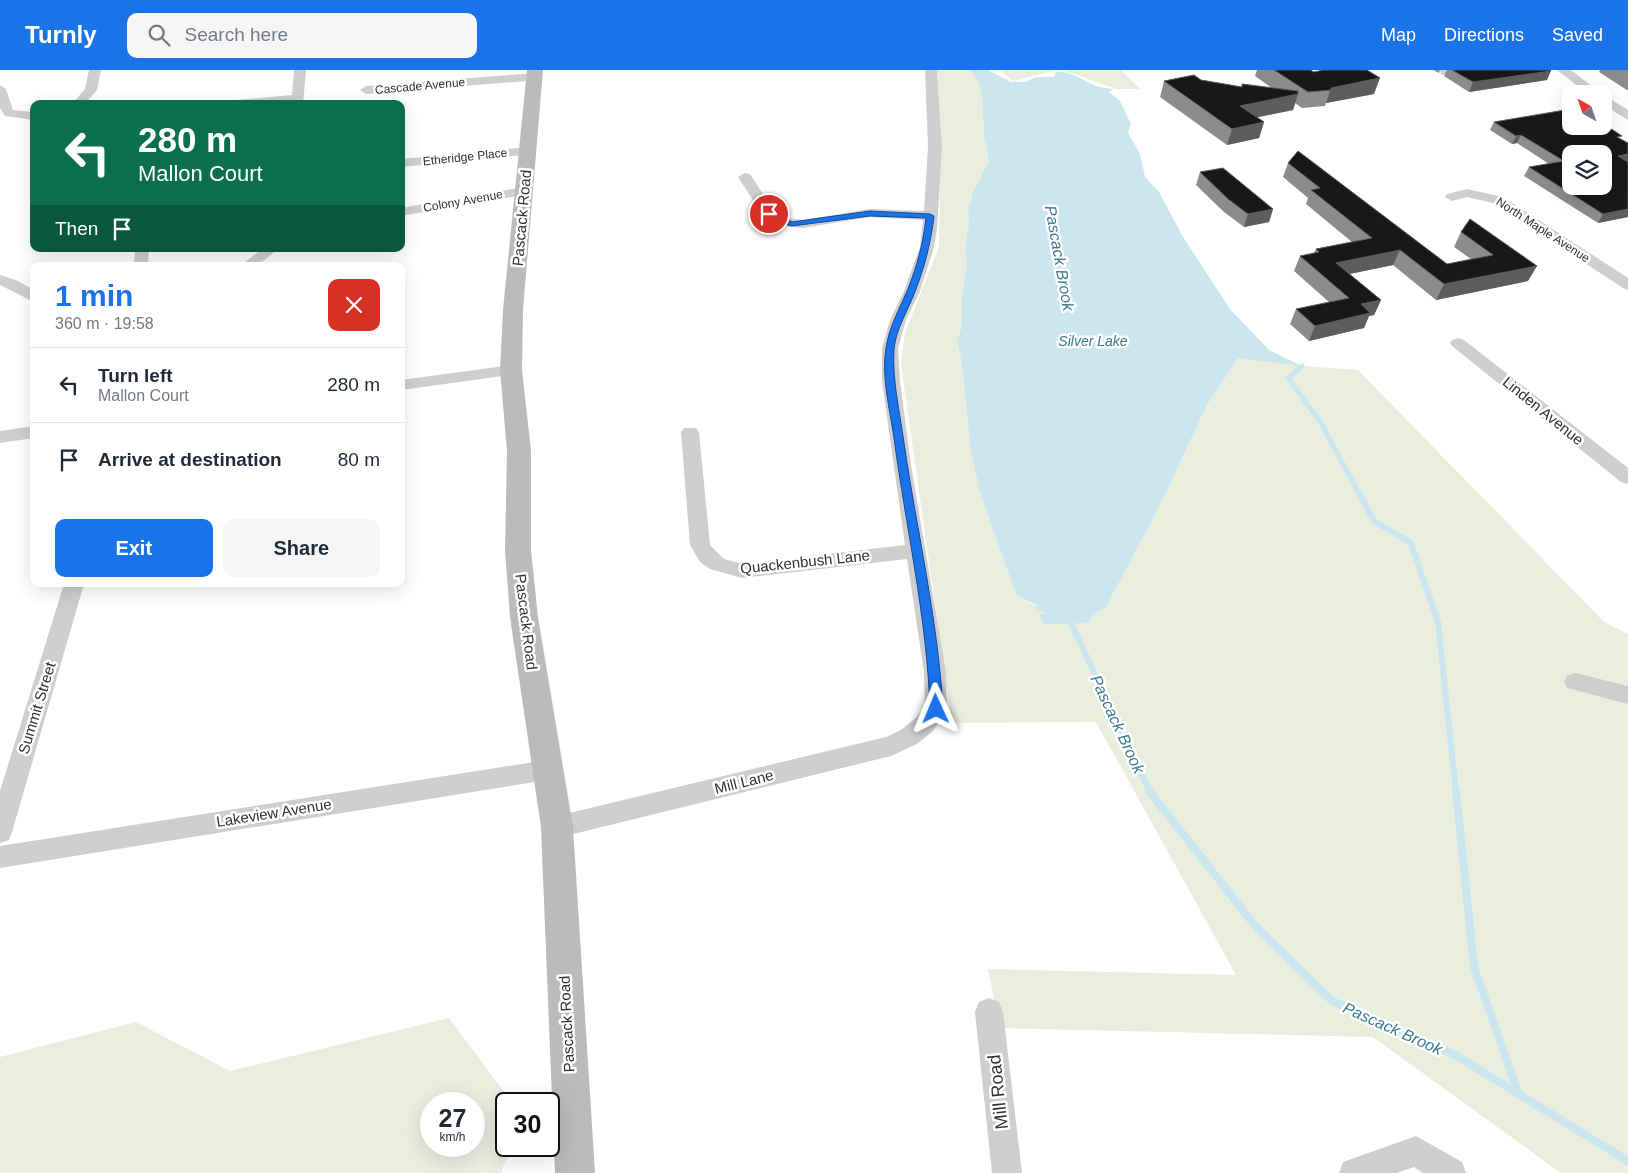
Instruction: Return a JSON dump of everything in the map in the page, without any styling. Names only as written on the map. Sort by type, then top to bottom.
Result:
[{"type":"street","points":[[82,100],[91,90],[95,70]]},
{"type":"street","points":[[297,100],[300,70]]},
{"type":"street","points":[[915,551],[891,380],[890,348],[898,320],[912,291],[927,247],[935,147],[931,70]]},
{"type":"street","points":[[1445,72],[1458,70]]},
{"type":"street","points":[[1562,70],[1583,85]]},
{"type":"street","name":"Cascade Avenue","points":[[366,90],[535,73]]},
{"type":"street","name":"Pascack Road","points":[[535,73],[513,310],[511,370],[520,451],[518,550],[524,618],[557,827],[575,1173]]},
{"type":"street","points":[[0,88],[3,103],[9,112],[30,115]]},
{"type":"street","points":[[1612,105],[1628,116]]},
{"type":"street","name":"Etheridge Place","points":[[405,163],[528,151]]},
{"type":"street","points":[[745,177],[769,214],[782,222],[804,224],[870,214],[930,216]]},
{"type":"street","name":"Colony Avenue","points":[[405,211],[524,191]]},
{"type":"street","name":"North Maple Avenue","points":[[1452,197],[1467,194],[1498,200],[1628,285]]},
{"type":"street","points":[[253,262],[267,252]]},
{"type":"street","points":[[0,280],[11,283],[30,295]]},
{"type":"street","name":"Linden Avenue","points":[[1458,343],[1628,478]]},
{"type":"street","points":[[405,384],[511,370]]},
{"type":"street","name":"Quackenbush Lane","points":[[690,432],[700,546],[704,555],[714,564],[727,569],[742,571],[915,551]]},
{"type":"street","points":[[0,437],[30,433]]},
{"type":"street","name":"Mill Lane","points":[[557,827],[891,746],[909,738],[926,724],[936,709],[936,688],[926,606],[915,551]]},
{"type":"street","name":"Summit Street","points":[[0,832],[73,587]]},
{"type":"street","points":[[1574,682],[1628,695]]},
{"type":"street","name":"Lakeview Avenue","points":[[0,856],[547,770]]},
{"type":"street","name":"Mill Road","points":[[989,1012],[1007,1173]]},
{"type":"street","points":[[1354,1173],[1416,1151],[1451,1173]]},
{"type":"shaded area","points":[[937,70],[970,70],[978,81],[982,94],[984,137],[989,159],[972,194],[968,207],[969,223],[965,248],[967,265],[962,295],[962,326],[958,337],[971,453],[980,492],[1016,595],[1045,611],[1045,614],[1040,614],[1090,623],[1089,619],[1101,608],[1105,609],[1159,507],[1207,405],[1238,357],[1302,366],[1358,370],[1604,622],[1628,634],[1628,1173],[1561,1173],[1373,1037],[1000,1028],[988,969],[1236,975],[1096,722],[952,723],[901,364],[905,333],[939,247],[941,127]]},
{"type":"shaded area","points":[[1000,70],[1057,70],[1013,81]]},
{"type":"shaded area","points":[[1063,70],[1121,70],[1140,89],[1116,89]]},
{"type":"shaded area","points":[[449,1018],[504,1092],[495,1092],[495,1157],[508,1157],[500,1173],[0,1173],[0,1057],[136,1022],[230,1071]]},
{"type":"water","name":"Silver Lake","points":[[970,70],[988,70],[1011,82],[1025,82],[1036,77],[1054,77],[1056,72],[1061,72],[1071,74],[1096,86],[1114,89],[1109,92],[1120,101],[1131,124],[1128,133],[1140,154],[1145,177],[1159,192],[1183,237],[1230,309],[1269,350],[1302,366],[1238,358],[1207,405],[1159,507],[1105,609],[1101,609],[1089,619],[1090,623],[1043,624],[1040,614],[1045,614],[1045,611],[1037,611],[1036,605],[1016,595],[980,492],[971,453],[961,357],[957,340],[962,326],[962,295],[967,265],[965,248],[969,223],[968,207],[972,194],[989,160],[984,137],[982,94],[978,81]]},
{"type":"building","points":[[1274,70],[1310,70],[1314,72],[1323,70],[1367,70],[1380,78],[1331,88],[1331,90],[1308,92]]},
{"type":"building","points":[[1452,70],[1550,70],[1551,71],[1473,82]]},
{"type":"building","points":[[1194,75],[1201,80],[1242,87],[1242,84],[1298,91],[1298,94],[1240,106],[1264,122],[1232,129],[1164,81]]},
{"type":"building","points":[[1562,111],[1562,135],[1612,135],[1612,129],[1622,136],[1617,137],[1628,143],[1628,154],[1618,156],[1628,162],[1628,209],[1603,214],[1573,195],[1612,195],[1612,145],[1562,145],[1562,160],[1521,135],[1516,136],[1494,122]]},
{"type":"building","points":[[1298,151],[1447,264],[1493,255],[1461,232],[1470,219],[1537,266],[1444,284],[1400,250],[1336,263],[1381,300],[1361,304],[1370,313],[1315,326],[1296,309],[1349,298],[1300,256],[1319,252],[1316,249],[1372,238],[1311,190],[1320,188],[1288,163]]},
{"type":"building","points":[[1562,161],[1562,188],[1529,167]]},
{"type":"building","points":[[1223,168],[1273,209],[1248,214],[1228,199],[1200,172]]},
{"type":"waterway","points":[[1302,366],[1288,378],[1321,423],[1358,492]]},
{"type":"waterway","points":[[1358,491],[1374,521],[1411,543],[1438,622],[1456,792]]},
{"type":"waterway","name":"Pascack Brook","points":[[1071,617],[1071,623],[1150,792]]},
{"type":"waterway","name":"Pascack Brook","points":[[1149,791],[1257,928],[1332,1001],[1455,1055],[1519,1094]]},
{"type":"waterway","points":[[1456,791],[1474,967],[1519,1094]]},
{"type":"waterway","name":"Pascack Brook","points":[[1519,1094],[1628,1161]]},
{"type":"route","points":[[769,214],[782,222],[792,224],[804,224],[853,215],[870,214],[890,213],[930,216],[927,247],[912,291],[898,320],[890,348],[891,380],[902,465],[915,551],[926,606],[935,672],[936,709]]}]
